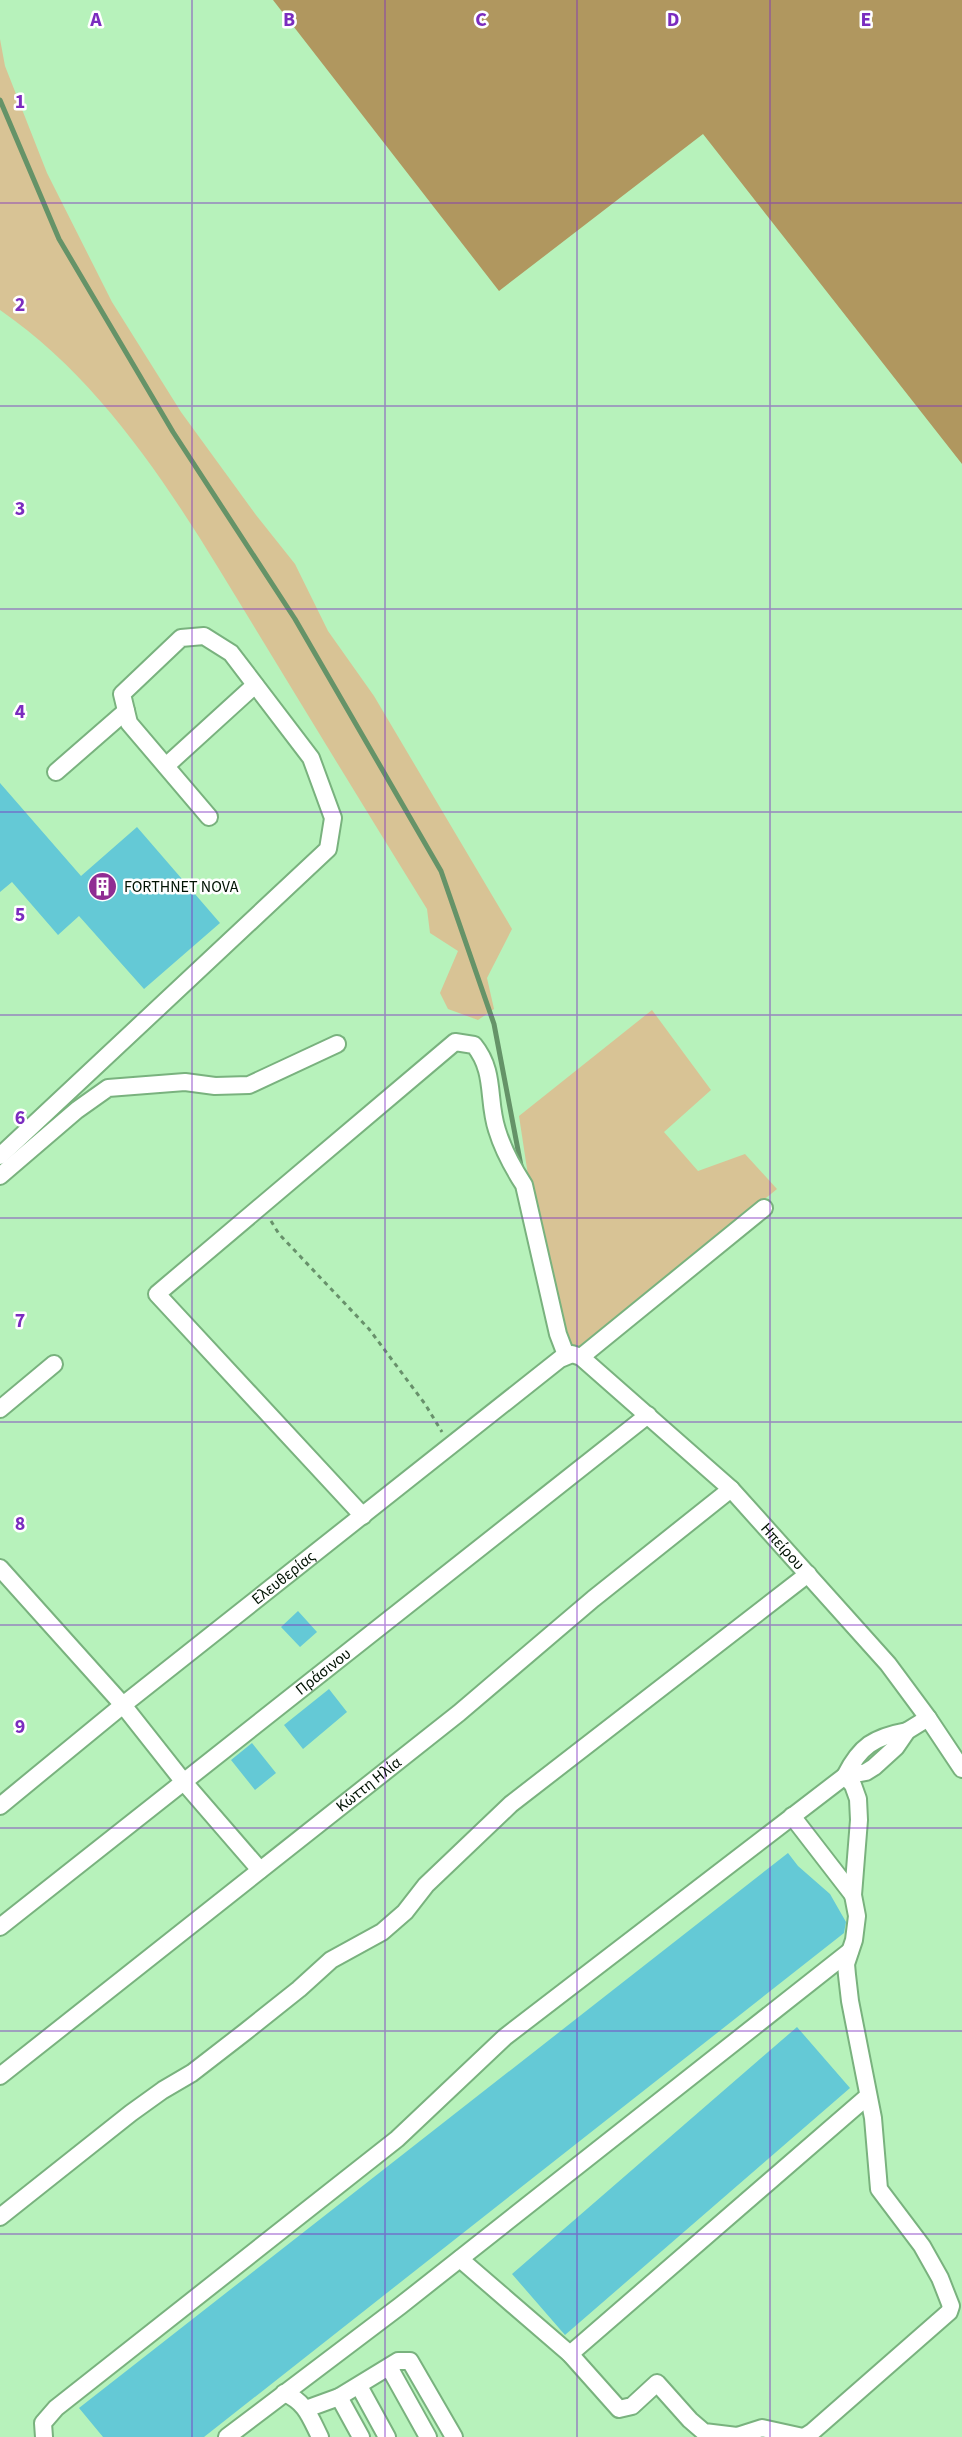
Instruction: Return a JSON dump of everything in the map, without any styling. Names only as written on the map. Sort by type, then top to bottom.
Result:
[{"type":"street","points":[[0,1156],[328,849],[333,818],[310,758],[231,653],[204,636],[181,638],[122,694],[129,723],[209,817]]},
{"type":"street","points":[[166,766],[255,685]]},
{"type":"street","points":[[56,772],[126,711]]},
{"type":"street","points":[[363,1516],[158,1294],[455,1042],[474,1045],[483,1056],[489,1074],[496,1129],[511,1164],[524,1185],[558,1334],[573,1356]]},
{"type":"street","points":[[0,1176],[77,1110],[108,1088],[185,1082],[215,1086],[249,1085],[337,1044]]},
{"type":"street","name":"Ελευθερίας","points":[[0,1806],[123,1705],[451,1446],[573,1356],[764,1208]]},
{"type":"street","name":"Ηπείρου","points":[[573,1356],[648,1414],[731,1489],[888,1664],[962,1769]]},
{"type":"street","points":[[0,1409],[54,1364]]},
{"type":"street","name":"Πράσινου","points":[[0,1927],[648,1414]]},
{"type":"street","name":"Κώττη Ηλία","points":[[0,2076],[459,1713],[593,1599],[731,1489]]},
{"type":"street","points":[[0,1568],[123,1705],[183,1781],[260,1870]]},
{"type":"street","points":[[0,2217],[131,2113],[192,2073],[245,2032],[331,1960],[382,1932],[405,1912],[426,1885],[511,1804],[808,1574]]},
{"type":"street","points":[[44,2437],[43,2423],[56,2408],[397,2139],[505,2037],[845,1776],[866,1772],[874,1767],[896,1747],[907,1731],[928,1718]]},
{"type":"street","points":[[460,2259],[570,2354],[619,2409],[632,2406],[657,2383],[704,2432],[737,2436],[762,2428],[803,2437],[940,2319],[951,2306],[940,2278],[922,2246],[879,2189],[873,2118],[850,2001],[846,1964],[857,1916],[853,1895],[859,1820],[858,1798],[853,1785],[845,1776]]},
{"type":"street","points":[[792,1816],[853,1895]]},
{"type":"street","points":[[227,2437],[460,2259],[850,1951]]},
{"type":"street","points":[[570,2354],[868,2096]]},
{"type":"street","points":[[306,2409],[339,2397],[398,2361],[405,2360],[414,2365],[454,2437]]},
{"type":"street","points":[[389,2367],[428,2437]]},
{"type":"street","points":[[359,2386],[387,2437]]},
{"type":"street","points":[[284,2394],[297,2399],[306,2409],[320,2437]]},
{"type":"street","points":[[339,2397],[361,2437]]},
{"type":"path","points":[[262,1206],[279,1234],[369,1329],[424,1404],[451,1446]]},
{"type":"shaded area","points":[[273,0],[962,0],[962,464],[703,134],[499,291]]},
{"type":"shaded area","points":[[0,39],[5,66],[47,173],[112,302],[181,412],[256,515],[295,564],[328,631],[374,696],[512,929],[487,978],[494,1009],[478,1020],[448,1009],[440,993],[458,951],[430,933],[427,909],[177,503],[115,418],[80,378],[42,342],[0,310]]},
{"type":"shaded area","points":[[652,1010],[711,1090],[664,1132],[698,1171],[745,1154],[777,1189],[582,1349],[562,1341],[529,1182],[519,1116]]},
{"type":"building","name":"FORTHNET NOVA","points":[[0,783],[81,876],[137,827],[220,923],[144,989],[79,916],[58,935],[12,882],[0,892]]},
{"type":"building","points":[[298,1611],[317,1632],[300,1647],[281,1627]]},
{"type":"building","points":[[329,1689],[347,1712],[303,1749],[284,1725]]},
{"type":"building","points":[[252,1743],[276,1773],[255,1790],[231,1760]]},
{"type":"building","points":[[788,1853],[798,1866],[830,1894],[846,1922],[844,1933],[204,2437],[103,2437],[79,2408]]},
{"type":"building","points":[[797,2027],[850,2088],[565,2335],[512,2274]]},
{"type":"waterway","points":[[0,100],[59,239],[173,432],[295,619],[441,871],[494,1024],[522,1171]]},
{"type":"place","name":"FORTHNET NOVA","points":[[103,887]]}]
